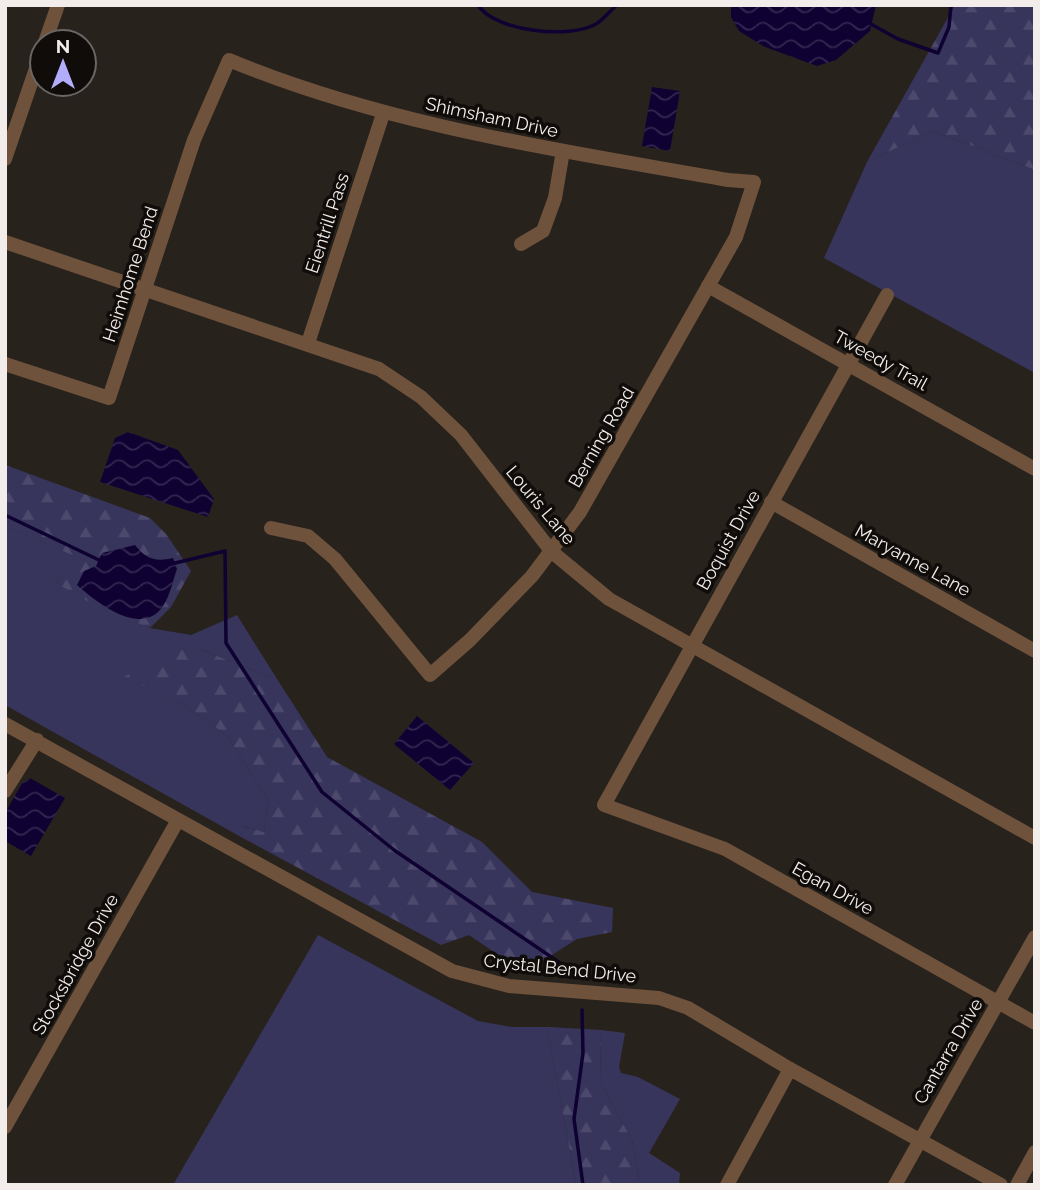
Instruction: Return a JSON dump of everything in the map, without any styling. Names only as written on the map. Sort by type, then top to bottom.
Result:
[{"type":"street","points":[[50,28],[58,5]]},
{"type":"street","name":"Shimsham Drive","points":[[229,60],[383,114],[564,151],[728,180],[754,181]]},
{"type":"street","name":"Heimhome Bend","points":[[5,364],[109,398],[194,140],[229,60]]},
{"type":"street","points":[[5,159],[28,92]]},
{"type":"street","name":"Eientrill Pass","points":[[307,343],[383,114]]},
{"type":"street","points":[[522,244],[543,231],[555,198],[564,151]]},
{"type":"street","name":"Berning Road","points":[[271,528],[308,536],[335,559],[429,675],[470,640],[552,552],[580,512],[736,237],[754,181]]},
{"type":"street","name":"Louris Lane","points":[[5,242],[379,369],[421,397],[460,435],[552,552],[609,599],[1035,838]]},
{"type":"street","name":"Tweedy Trail","points":[[708,286],[1035,469]]},
{"type":"street","name":"Boquist Drive","points":[[604,805],[887,295]]},
{"type":"street","name":"Maryanne Lane","points":[[771,502],[1035,651]]},
{"type":"street","name":"Crystal Bend Drive","points":[[5,724],[452,971],[509,986],[659,998],[688,1008],[790,1069],[1001,1185]]},
{"type":"street","points":[[5,791],[37,740]]},
{"type":"street","name":"Egan Drive","points":[[604,805],[725,849],[1035,1023]]},
{"type":"street","name":"Stocksbridge Drive","points":[[5,1127],[178,820]]},
{"type":"street","name":"Cantarra Drive","points":[[895,1185],[1035,937]]},
{"type":"street","points":[[727,1185],[790,1069]]},
{"type":"street","points":[[1017,1185],[1035,1152]]},
{"type":"green space","points":[[955,5],[1035,5],[1035,170],[933,131],[867,162]]},
{"type":"green space","points":[[933,131],[1035,170],[1035,373],[824,258],[867,162]]},
{"type":"green space","points":[[5,465],[150,518],[166,534],[191,571],[171,607],[150,628],[96,606],[56,583],[79,558],[5,526]]},
{"type":"green space","points":[[5,526],[80,558],[56,583],[150,628],[191,635],[237,615],[277,679],[199,649],[125,677],[183,704],[227,736],[268,799],[264,832],[243,826],[241,837],[5,705]]},
{"type":"green space","points":[[199,649],[277,679],[327,757],[482,842],[532,892],[613,908],[612,932],[577,939],[536,965],[497,954],[469,935],[441,945],[241,837],[242,826],[264,832],[268,799],[227,736],[183,704],[124,677],[166,650]]},
{"type":"green space","points":[[318,935],[478,1021],[512,1027],[547,1027],[576,1185],[173,1185]]},
{"type":"green space","points":[[547,1027],[601,1030],[600,1082],[632,1140],[640,1185],[576,1185]]},
{"type":"green space","points":[[601,1030],[625,1033],[619,1067],[621,1073],[638,1077],[680,1099],[649,1153],[680,1173],[679,1185],[640,1185],[632,1140],[600,1082]]},
{"type":"water","points":[[731,5],[876,5],[870,31],[836,60],[817,66],[765,47],[739,31],[731,17]]},
{"type":"water","points":[[652,87],[680,91],[670,151],[642,146]]},
{"type":"water","points":[[128,432],[178,450],[214,499],[208,517],[100,482],[115,438]]},
{"type":"water","points":[[135,545],[151,558],[173,558],[177,569],[163,606],[154,615],[144,619],[132,618],[107,608],[77,585],[84,571],[96,566],[102,553]]},
{"type":"water","points":[[417,716],[474,763],[450,790],[394,744]]},
{"type":"water","points":[[30,778],[65,798],[31,856],[5,841],[5,813],[24,780],[27,782]]},
{"type":"waterway","points":[[478,5],[487,14],[516,27],[552,32],[584,29],[596,24],[617,5]]},
{"type":"waterway","points":[[869,23],[898,39],[938,53],[949,27],[951,5]]},
{"type":"waterway","points":[[5,515],[101,561]]},
{"type":"waterway","points":[[171,564],[225,551],[226,643],[322,792],[394,850],[569,969]]},
{"type":"waterway","points":[[582,1010],[583,1053],[574,1119],[583,1185]]}]
